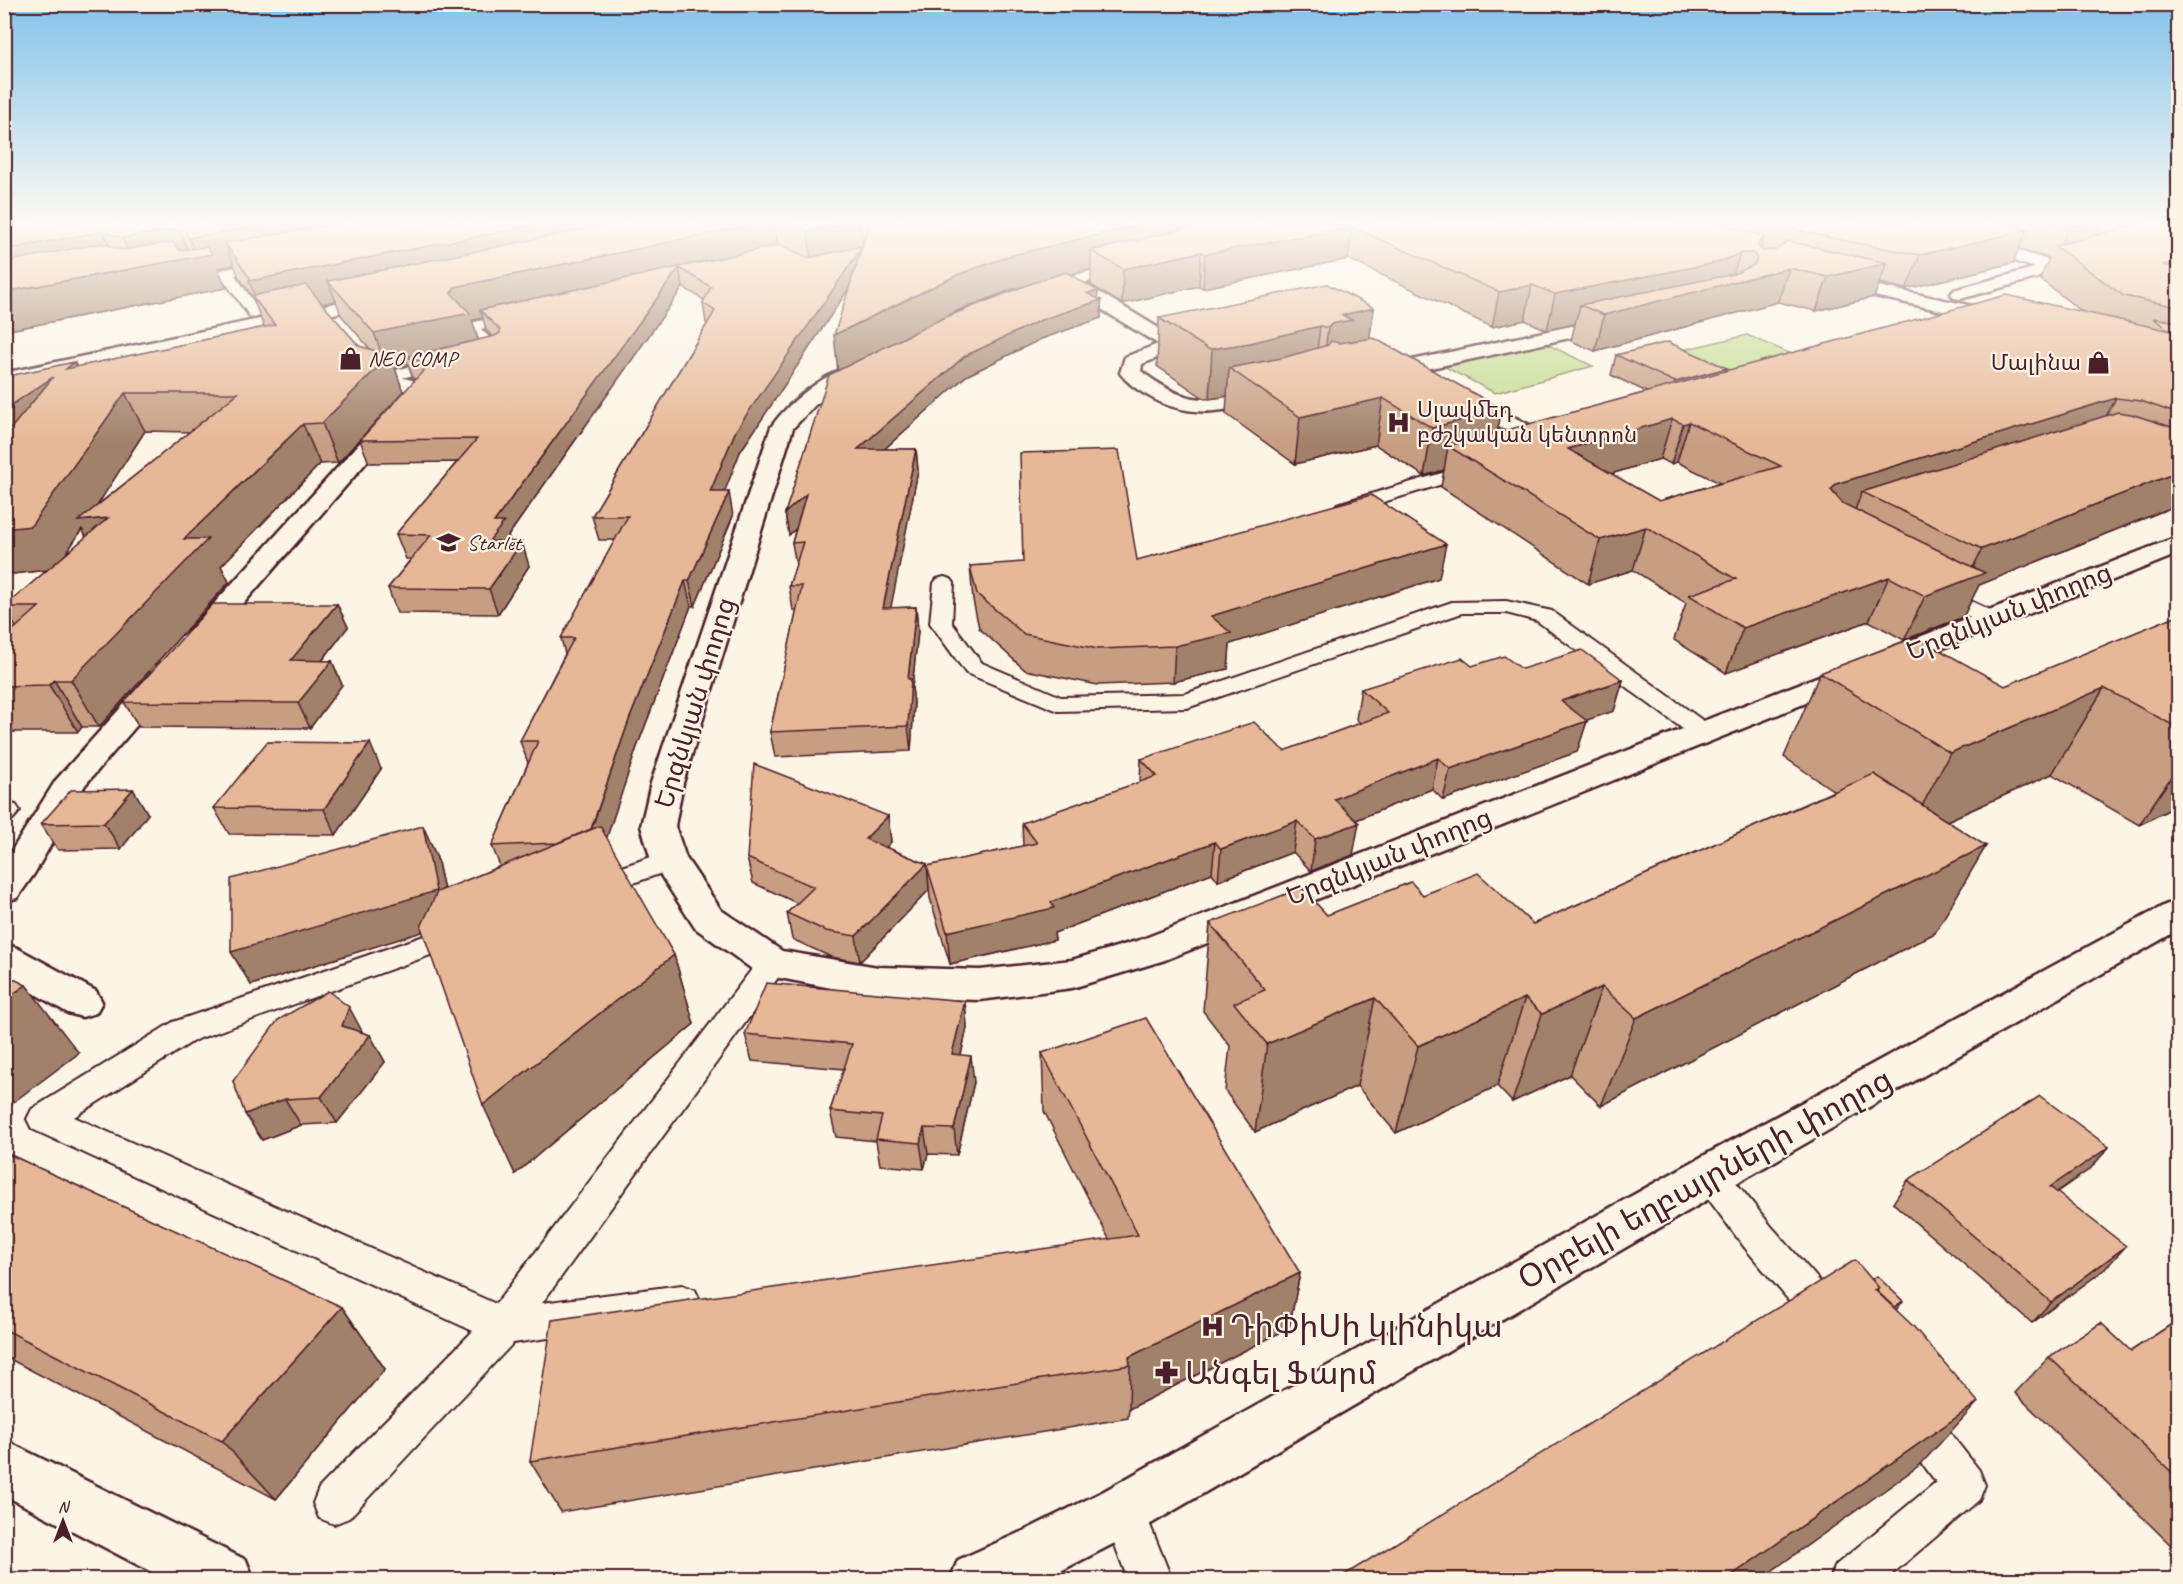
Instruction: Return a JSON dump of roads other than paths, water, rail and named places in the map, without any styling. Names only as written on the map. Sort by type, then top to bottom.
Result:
[{"type":"street","points":[[4,379],[28,367],[255,314],[359,296]]},
{"type":"street","points":[[4,365],[28,367],[330,319],[383,296]]},
{"type":"street","points":[[1009,300],[1023,296]]},
{"type":"street","points":[[1092,296],[1173,345],[1132,361],[1130,373],[1153,393],[1176,404],[1199,407],[1223,405],[1292,389]]},
{"type":"street","points":[[1900,296],[1960,309],[2020,314]]},
{"type":"street","points":[[1921,296],[1960,309],[1990,296]]},
{"type":"street","points":[[1380,372],[1635,319]]},
{"type":"street","points":[[4,889],[22,865],[72,780],[421,388],[381,378],[351,344]]},
{"type":"street","name":"Երզնկյան փողոց","points":[[891,354],[814,394],[794,410],[782,427],[667,783],[658,826],[669,860],[708,919],[772,964],[878,982],[980,985],[1072,974],[1152,950],[2178,545]]},
{"type":"street","points":[[1403,368],[1552,446],[1574,439]]},
{"type":"street","name":"Օրբելի եղբայրների փողոց","points":[[978,1580],[1048,1549],[1123,1510],[1710,1175],[2178,914]]},
{"type":"street","points":[[4,958],[82,1002]]},
{"type":"street","points":[[4,1466],[226,1580]]},
{"type":"lane","points":[[242,296],[255,314]]},
{"type":"lane","points":[[381,378],[496,352],[471,327],[529,314]]},
{"type":"lane","points":[[2161,422],[2178,381]]},
{"type":"lane","points":[[1529,453],[1552,446]]},
{"type":"lane","points":[[1338,509],[1495,463]]},
{"type":"lane","points":[[1918,582],[1991,619]]},
{"type":"lane","points":[[944,583],[941,623],[974,668],[1058,704],[1186,701],[1460,607],[1506,607],[1544,616],[1704,733]]},
{"type":"lane","points":[[567,896],[669,860]]},
{"type":"lane","points":[[488,924],[184,1031],[44,1119],[502,1326],[714,1298]]},
{"type":"lane","points":[[334,1503],[502,1326],[772,964]]},
{"type":"lane","points":[[1710,1175],[1758,1237],[1851,1346]]},
{"type":"lane","points":[[1851,1580],[1964,1485],[1929,1437],[1890,1391]]},
{"type":"lane","points":[[1123,1510],[1150,1580]]},
{"type":"place","name":"NEO COMP","points":[[350,359]]},
{"type":"place","name":"Մալինա","points":[[2099,363]]},
{"type":"place","name":"Սլավմեդ բժշկական կենտրոն","points":[[1399,423]]},
{"type":"place","name":"Starlet","points":[[449,543]]},
{"type":"place","name":"ԴիՓիՍի կլինիկա","points":[[1212,1326]]},
{"type":"place","name":"Անգել Ֆարմ","points":[[1167,1373]]}]
